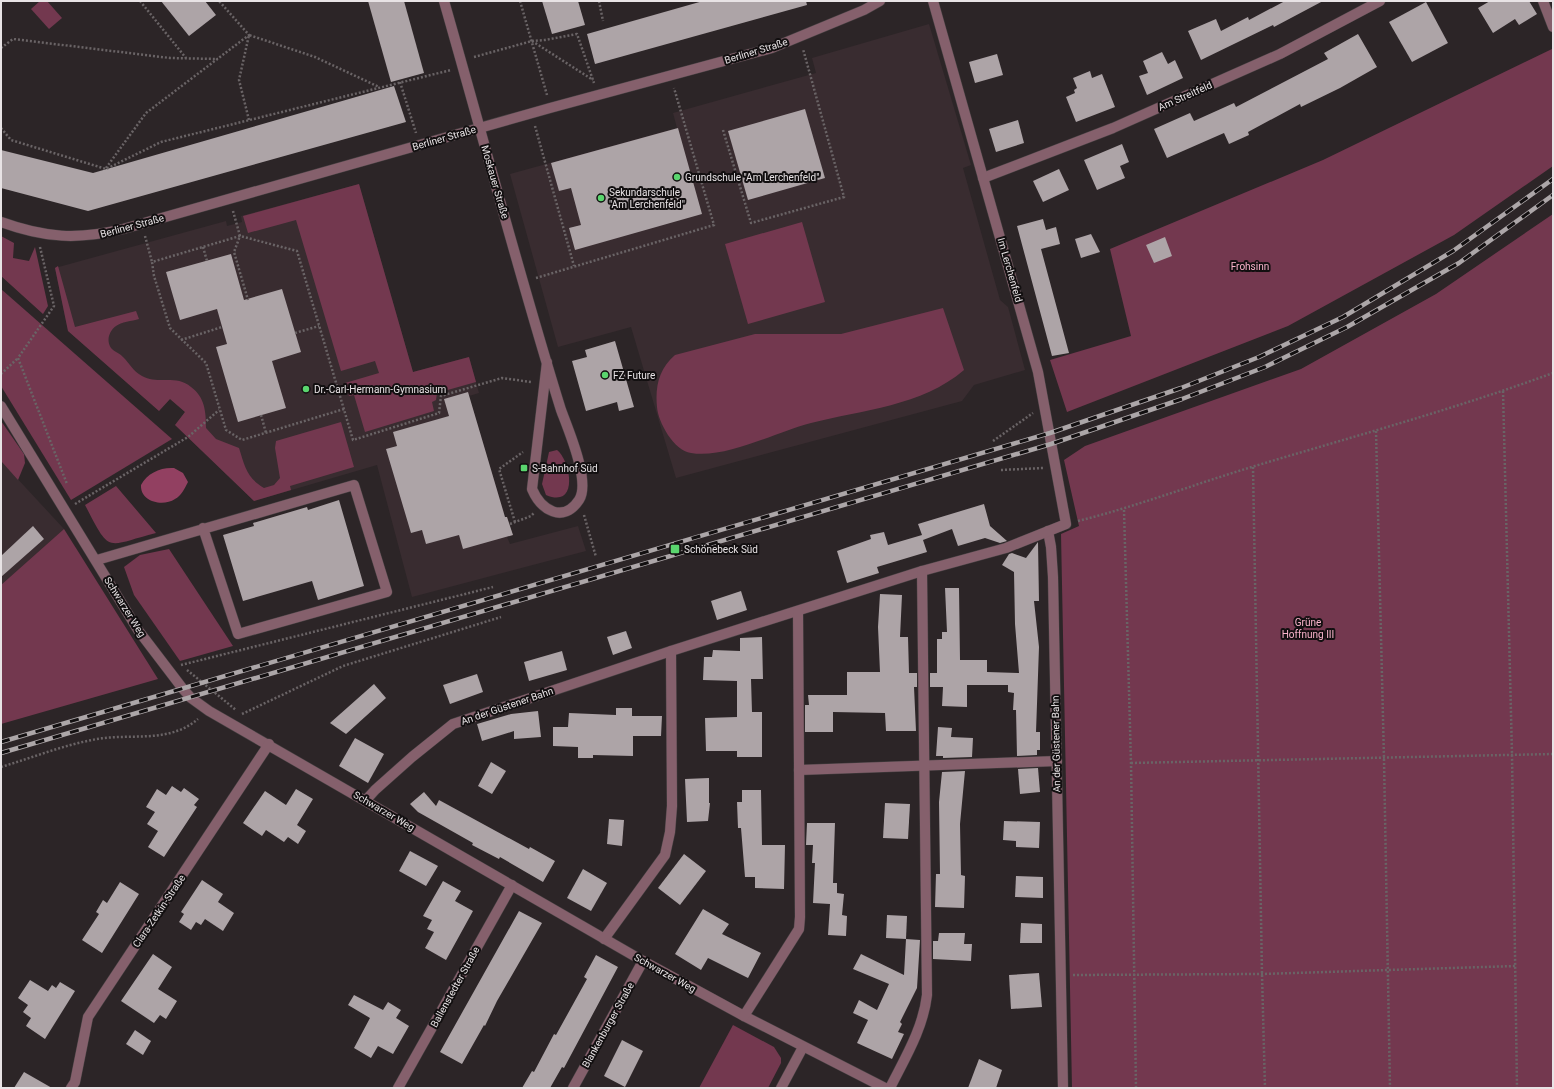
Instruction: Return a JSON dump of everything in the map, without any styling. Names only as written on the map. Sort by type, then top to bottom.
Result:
[{"type":"street","name":"Moskauer Straße","points":[[444,1],[546,362],[579,464],[583,483],[580,499]]},
{"type":"street","name":"Berliner Straße","points":[[1,222],[37,233],[67,236],[94,236],[550,108],[772,48],[864,10],[880,1]]},
{"type":"street","name":"Im Lerchenfeld","points":[[933,1],[1038,372],[1066,524]]},
{"type":"street","name":"Am Streitfeld","points":[[984,178],[1112,128],[1280,54],[1380,1]]},
{"type":"street","points":[[1543,1],[1553,27]]},
{"type":"street","name":"Moskauer Straße","points":[[541,505],[537,501],[532,489],[545,385],[546,362]]},
{"type":"street","name":"Schwarzer Weg","points":[[1,406],[64,510],[97,560],[138,630],[191,698],[209,710],[643,962],[803,1047],[885,1088]]},
{"type":"street","points":[[97,560],[203,528],[354,485],[387,592],[238,634],[203,528]]},
{"type":"street","points":[[541,505],[548,510],[560,513],[571,508],[580,499]]},
{"type":"street","points":[[1048,531],[1066,524]]},
{"type":"street","name":"An der Güstener Bahn","points":[[366,800],[412,757],[453,724],[671,651],[922,571],[1006,548],[1048,531],[1051,547],[1053,577],[1063,1088]]},
{"type":"street","points":[[890,1088],[919,1030],[924,1015],[927,995],[922,571]]},
{"type":"street","points":[[744,1016],[799,929],[798,611]]},
{"type":"street","points":[[604,939],[665,855],[670,832],[672,806],[671,651]]},
{"type":"street","name":"Clara-Zetkin-Straße","points":[[71,1088],[75,1082],[88,1017],[269,744]]},
{"type":"street","points":[[799,770],[1057,760]]},
{"type":"street","name":"Ballenstedter Straße","points":[[398,1088],[512,886]]},
{"type":"street","name":"Blankenburger Straße","points":[[573,1088],[643,962]]},
{"type":"street","points":[[781,1088],[803,1047]]},
{"type":"path","points":[[140,1],[186,58]]},
{"type":"path","points":[[219,1],[248,35],[315,57],[379,88]]},
{"type":"path","points":[[520,1],[550,108]]},
{"type":"path","points":[[599,1],[603,21]]},
{"type":"path","points":[[1,128],[11,140],[106,169],[161,142],[379,88],[462,64],[532,41],[577,34],[597,96]]},
{"type":"path","points":[[106,169],[146,113],[248,35]]},
{"type":"path","points":[[248,35],[239,80],[248,120]]},
{"type":"path","points":[[724,130],[751,223],[844,197],[800,37]]},
{"type":"path","points":[[1,48],[13,39],[170,58],[218,59]]},
{"type":"path","points":[[532,41],[593,80]]},
{"type":"path","points":[[524,281],[714,225],[670,75]]},
{"type":"path","points":[[400,82],[420,145]]},
{"type":"path","points":[[531,114],[574,266]]},
{"type":"path","points":[[230,199],[240,236],[234,252],[248,300]]},
{"type":"path","points":[[141,224],[152,262],[154,276],[170,328],[206,363],[226,430],[242,440],[344,410]]},
{"type":"path","points":[[1,374],[18,358],[54,306],[37,233]]},
{"type":"path","points":[[152,262],[240,236],[297,251],[352,440],[439,414],[441,396],[502,378],[545,385]]},
{"type":"path","points":[[203,247],[207,261]]},
{"type":"path","points":[[295,333],[319,326]]},
{"type":"path","points":[[181,340],[222,327]]},
{"type":"path","points":[[18,358],[69,491],[64,510]]},
{"type":"path","points":[[1066,524],[1124,510],[1253,467],[1376,431],[1503,391],[1553,373]]},
{"type":"path","points":[[1503,391],[1512,754],[1517,1088]]},
{"type":"path","points":[[993,441],[1045,404]]},
{"type":"path","points":[[64,510],[188,437],[220,409]]},
{"type":"path","points":[[262,415],[266,433]]},
{"type":"path","points":[[1376,431],[1390,1088]]},
{"type":"path","points":[[515,522],[499,469],[538,441]]},
{"type":"path","points":[[1253,467],[1265,1088]]},
{"type":"path","points":[[1001,470],[1055,468]]},
{"type":"path","points":[[580,499],[596,557]]},
{"type":"path","points":[[510,524],[531,516],[541,505]]},
{"type":"path","points":[[1124,510],[1131,763],[1136,1088]]},
{"type":"path","points":[[167,669],[493,587]]},
{"type":"path","points":[[180,666],[233,706],[240,715],[343,666],[501,617]]},
{"type":"path","points":[[1,767],[92,740],[168,735],[191,725],[209,710]]},
{"type":"path","points":[[1131,763],[1384,759],[1512,754],[1553,754]]},
{"type":"path","points":[[1061,975],[1262,974],[1514,966]]},
{"type":"shaded area","points":[[929,24],[971,165],[963,168],[1000,300],[1008,307],[1025,370],[974,385],[962,401],[676,478],[631,327],[558,347],[510,174],[677,128],[673,113],[816,73],[812,58]]},
{"type":"shaded area","name":"Dr.-Carl-Hermann-Gymnasium","points":[[359,184],[413,372],[469,357],[479,393],[469,396],[504,513],[502,518],[507,517],[513,535],[507,537],[510,544],[578,526],[586,551],[412,597],[377,465],[254,501],[175,425],[185,412],[170,399],[159,411],[68,331],[55,268],[226,221],[227,226],[242,222],[241,216]]},
{"type":"shaded area","points":[[1,461],[64,529],[1,585]]},
{"type":"shaded area","points":[[174,468],[183,473],[188,482],[183,492],[175,499],[164,503],[159,503],[148,499],[142,491],[141,485],[147,477],[159,470]]},
{"type":"green space","points":[[40,1],[47,1],[62,18],[49,29],[31,9]]},
{"type":"green space","name":"Frohsinn","points":[[1552,49],[1553,166],[1454,235],[1288,326],[1067,412],[1050,360],[1131,336],[1110,249],[1323,160]]},
{"type":"green space","points":[[359,184],[413,372],[469,357],[476,382],[437,393],[436,400],[432,402],[434,411],[365,432],[354,395],[349,396],[345,383],[379,373],[375,361],[341,371],[296,220],[248,233],[243,216]]},
{"type":"green space","name":"Grüne Hoffnung III","points":[[1553,214],[1553,1088],[1072,1088],[1061,534],[1079,526],[1064,460],[1085,446],[1301,369],[1436,294]]},
{"type":"green space","points":[[802,222],[825,302],[748,324],[725,244]]},
{"type":"green space","points":[[1,236],[14,243],[13,258],[29,261],[35,247],[48,306],[43,314],[1,276]]},
{"type":"green space","points":[[58,266],[75,327],[136,311],[139,319],[116,326],[112,331],[109,336],[109,345],[111,348],[122,356],[134,370],[142,376],[155,380],[179,381],[185,383],[196,391],[204,405],[206,428],[216,439],[239,448],[247,471],[258,484],[264,488],[274,485],[280,478],[275,448],[276,441],[341,422],[354,467],[290,486],[291,490],[254,501],[175,425],[185,412],[170,399],[159,411],[68,331],[55,268]]},
{"type":"green space","points":[[1,289],[172,439],[71,500],[1,386]]},
{"type":"green space","points":[[943,308],[964,370],[930,392],[891,405],[797,427],[735,449],[705,454],[691,453],[679,447],[668,435],[660,420],[657,407],[659,378],[665,366],[675,355],[755,334],[841,334]]},
{"type":"green space","points":[[1,421],[24,454],[25,463],[18,480],[1,461]]},
{"type":"green space","points":[[557,450],[566,464],[569,482],[568,490],[564,495],[557,498],[546,495],[542,484],[549,452]]},
{"type":"green space","points":[[116,486],[156,533],[118,543],[111,543],[105,539],[93,521],[85,505]]},
{"type":"green space","points":[[64,529],[158,679],[1,724],[1,585]]},
{"type":"green space","points":[[169,549],[233,646],[180,661],[134,595],[124,567],[140,555]]},
{"type":"green space","points":[[733,1025],[774,1047],[781,1058],[781,1063],[768,1088],[699,1088]]},
{"type":"building","points":[[161,1],[205,1],[216,15],[189,36]]},
{"type":"building","points":[[368,1],[404,1],[424,73],[391,82]]},
{"type":"building","points":[[542,1],[578,1],[585,25],[552,34]]},
{"type":"building","points":[[703,1],[806,1],[807,5],[595,64],[587,34]]},
{"type":"building","points":[[1285,1],[1323,1],[1274,27],[1273,25],[1201,60],[1188,31],[1216,19],[1221,31],[1248,17],[1249,20]]},
{"type":"building","points":[[1490,1],[1529,1],[1537,14],[1519,25],[1515,19],[1493,33],[1478,8]]},
{"type":"building","points":[[1426,2],[1448,43],[1412,62],[1389,22]]},
{"type":"building","points":[[1358,34],[1377,67],[1340,88],[1301,107],[1300,104],[1248,132],[1249,135],[1229,144],[1224,133],[1167,158],[1154,129],[1190,113],[1194,121],[1234,103],[1236,107],[1328,59],[1324,53]]},
{"type":"building","points":[[1162,52],[1168,64],[1175,60],[1183,78],[1147,95],[1139,76],[1148,73],[1143,61]]},
{"type":"building","points":[[997,54],[1003,75],[975,83],[969,62]]},
{"type":"building","points":[[1090,71],[1092,78],[1102,74],[1115,107],[1076,122],[1066,97],[1075,93],[1074,90],[1077,88],[1073,78]]},
{"type":"building","points":[[394,86],[406,122],[88,211],[1,188],[1,150],[93,173]]},
{"type":"building","points":[[805,109],[825,178],[748,200],[728,131]]},
{"type":"building","points":[[1018,120],[1024,143],[996,152],[989,129]]},
{"type":"building","points":[[678,128],[702,214],[575,250],[569,228],[581,225],[571,188],[559,191],[551,163]]},
{"type":"building","points":[[1122,144],[1129,162],[1120,166],[1125,178],[1097,190],[1084,160]]},
{"type":"building","points":[[1059,169],[1069,190],[1043,202],[1033,181]]},
{"type":"building","points":[[1043,219],[1046,230],[1056,227],[1060,244],[1041,249],[1069,353],[1052,356],[1017,226]]},
{"type":"building","points":[[1091,234],[1100,252],[1081,258],[1075,239]]},
{"type":"building","points":[[1165,237],[1172,256],[1154,263],[1146,245]]},
{"type":"building","points":[[231,254],[244,300],[282,289],[301,352],[272,361],[286,408],[238,422],[216,347],[227,344],[217,309],[180,320],[166,272]]},
{"type":"building","name":"FZ Future","points":[[615,341],[634,407],[619,411],[617,402],[586,411],[572,361],[587,357],[585,350]]},
{"type":"building","points":[[468,392],[505,517],[507,517],[513,535],[463,549],[459,535],[426,544],[422,530],[411,533],[386,449],[397,446],[393,432],[449,416],[444,399]]},
{"type":"building","points":[[339,500],[364,586],[318,600],[312,581],[243,601],[223,535],[254,526],[253,523],[307,507],[308,510]]},
{"type":"building","points":[[984,504],[990,526],[1007,541],[1000,543],[985,538],[958,546],[952,529],[923,540],[927,552],[877,567],[879,573],[847,583],[837,551],[871,539],[870,535],[884,532],[888,545],[922,535],[918,524]]},
{"type":"building","points":[[33,526],[44,539],[1,577],[1,556]]},
{"type":"building","points":[[1038,542],[1039,601],[1034,601],[1039,647],[1036,732],[1040,732],[1040,750],[1037,750],[1037,755],[1017,756],[1016,710],[1013,710],[1014,693],[1008,692],[1008,685],[967,685],[967,707],[942,706],[943,687],[930,687],[930,673],[937,673],[937,639],[942,639],[942,632],[947,632],[945,588],[959,588],[960,660],[987,660],[987,672],[1019,673],[1015,624],[1014,572],[1002,565],[1009,554],[1012,553],[1026,558]]},
{"type":"building","points":[[741,591],[747,610],[717,620],[711,601]]},
{"type":"building","points":[[880,594],[902,595],[900,637],[908,637],[909,673],[917,673],[917,687],[914,687],[916,731],[886,731],[885,713],[833,712],[833,732],[805,732],[805,705],[809,705],[808,695],[847,695],[847,672],[880,672],[878,627]]},
{"type":"building","points":[[626,631],[632,648],[613,655],[607,637]]},
{"type":"building","points":[[762,637],[763,679],[751,679],[752,712],[762,712],[762,757],[737,757],[737,751],[706,751],[705,718],[737,717],[737,681],[703,680],[704,657],[712,657],[713,650],[740,651],[740,638]]},
{"type":"building","points":[[562,651],[567,670],[529,681],[524,662]]},
{"type":"building","points":[[477,674],[483,692],[450,704],[443,685]]},
{"type":"building","points":[[374,684],[386,698],[346,734],[330,723]]},
{"type":"building","points":[[616,708],[632,708],[632,716],[662,716],[661,736],[633,736],[633,756],[593,755],[593,758],[578,758],[578,747],[553,746],[553,727],[568,727],[569,713],[616,715]]},
{"type":"building","points":[[538,711],[541,737],[514,739],[514,731],[482,741],[477,724],[511,714]]},
{"type":"building","points":[[938,727],[952,728],[951,737],[973,738],[972,757],[943,758],[943,756],[936,756]]},
{"type":"building","points":[[355,738],[384,754],[368,783],[339,766]]},
{"type":"building","points":[[491,762],[506,771],[492,794],[478,786]]},
{"type":"building","points":[[1038,768],[1040,792],[1020,794],[1018,769]]},
{"type":"building","points":[[965,771],[960,824],[961,875],[965,876],[964,908],[935,907],[936,874],[940,874],[939,802],[942,772]]},
{"type":"building","points":[[709,778],[710,803],[708,821],[687,822],[685,779]]},
{"type":"building","points":[[172,786],[181,792],[184,788],[199,799],[194,805],[197,807],[164,857],[148,847],[158,831],[147,824],[155,812],[146,807],[157,789],[166,795]]},
{"type":"building","points":[[296,789],[313,799],[297,825],[306,831],[298,844],[288,837],[284,842],[266,830],[262,836],[243,823],[265,791],[286,805]]},
{"type":"building","points":[[742,790],[761,790],[762,845],[785,845],[784,889],[755,888],[755,877],[745,877],[741,828],[738,828],[737,802],[742,802]]},
{"type":"building","points":[[424,792],[436,806],[439,800],[529,849],[530,847],[555,861],[543,882],[500,857],[499,859],[472,845],[473,843],[418,812],[410,804]]},
{"type":"building","points":[[885,803],[910,804],[908,839],[883,838]]},
{"type":"building","points":[[609,819],[624,820],[622,846],[607,844]]},
{"type":"building","points":[[1004,821],[1040,822],[1039,848],[1016,847],[1016,841],[1003,840]]},
{"type":"building","points":[[807,823],[835,823],[833,883],[837,883],[837,893],[844,894],[842,915],[847,916],[846,936],[828,935],[830,904],[813,903],[815,863],[812,863],[813,845],[806,845]]},
{"type":"building","points":[[410,851],[438,866],[426,886],[399,871]]},
{"type":"building","points":[[684,854],[706,871],[680,905],[658,888]]},
{"type":"building","points":[[583,869],[607,883],[591,911],[567,898]]},
{"type":"building","points":[[1016,876],[1043,877],[1043,898],[1015,897]]},
{"type":"building","points":[[202,880],[223,894],[218,902],[234,913],[223,931],[205,919],[201,925],[196,922],[191,930],[179,922],[184,914],[181,912]]},
{"type":"building","points":[[443,881],[461,891],[455,901],[473,911],[446,960],[425,948],[434,932],[427,929],[432,920],[423,916]]},
{"type":"building","points":[[120,882],[139,894],[102,953],[82,940],[99,914],[96,912],[103,900],[107,903]]},
{"type":"building","points":[[703,909],[729,924],[722,934],[761,953],[748,978],[708,958],[701,970],[675,954]]},
{"type":"building","points":[[519,911],[542,923],[497,1001],[485,1026],[484,1025],[462,1064],[440,1052]]},
{"type":"building","points":[[887,915],[907,916],[906,939],[886,938]]},
{"type":"building","points":[[1021,923],[1042,924],[1042,943],[1020,943]]},
{"type":"building","points":[[939,933],[965,933],[964,944],[972,944],[971,961],[933,959],[933,941],[938,941]]},
{"type":"building","points":[[906,939],[920,940],[917,988],[900,1022],[902,1024],[898,1032],[904,1034],[892,1059],[857,1043],[868,1020],[853,1013],[859,1000],[877,1010],[889,984],[853,969],[861,954],[904,975]]},
{"type":"building","points":[[153,954],[172,967],[158,989],[177,1001],[166,1019],[160,1015],[154,1023],[121,1001]]},
{"type":"building","points":[[596,955],[618,967],[564,1068],[562,1067],[550,1088],[522,1088],[532,1071],[534,1072],[554,1034],[556,1035],[587,979],[584,977]]},
{"type":"building","points":[[1039,973],[1042,1007],[1011,1009],[1009,975]]},
{"type":"building","points":[[30,980],[48,991],[52,985],[56,988],[60,982],[75,991],[45,1039],[26,1026],[31,1018],[23,1012],[28,1005],[18,998]]},
{"type":"building","points":[[354,995],[383,1010],[388,1002],[401,1010],[396,1018],[409,1026],[393,1054],[378,1046],[371,1058],[354,1048],[370,1018],[348,1005]]},
{"type":"building","points":[[135,1030],[151,1041],[143,1055],[126,1044]]},
{"type":"building","points":[[622,1040],[643,1051],[625,1087],[604,1076]]},
{"type":"building","points":[[979,1059],[1002,1070],[996,1088],[968,1088]]},
{"type":"building","points":[[24,1072],[52,1088],[14,1088]]},
{"type":"railway","points":[[1,742],[1050,433],[1181,388],[1259,357],[1343,317],[1453,251],[1553,179]]},
{"type":"railway","points":[[1,753],[1051,444],[1182,399],[1265,367],[1347,327],[1459,263],[1553,195]]},
{"type":"place","name":"Grundschule \"Am Lerchenfeld\"","points":[[677,177]]},
{"type":"place","name":"Sekundarschule \"Am Lerchenfeld\"","points":[[601,198]]},
{"type":"place","name":"FZ Future","points":[[605,375]]},
{"type":"place","name":"Dr.-Carl-Hermann-Gymnasium","points":[[306,389]]},
{"type":"place","name":"S-Bahnhof Süd","points":[[524,468]]},
{"type":"place","name":"Schönebeck Süd","points":[[675,549]]}]
